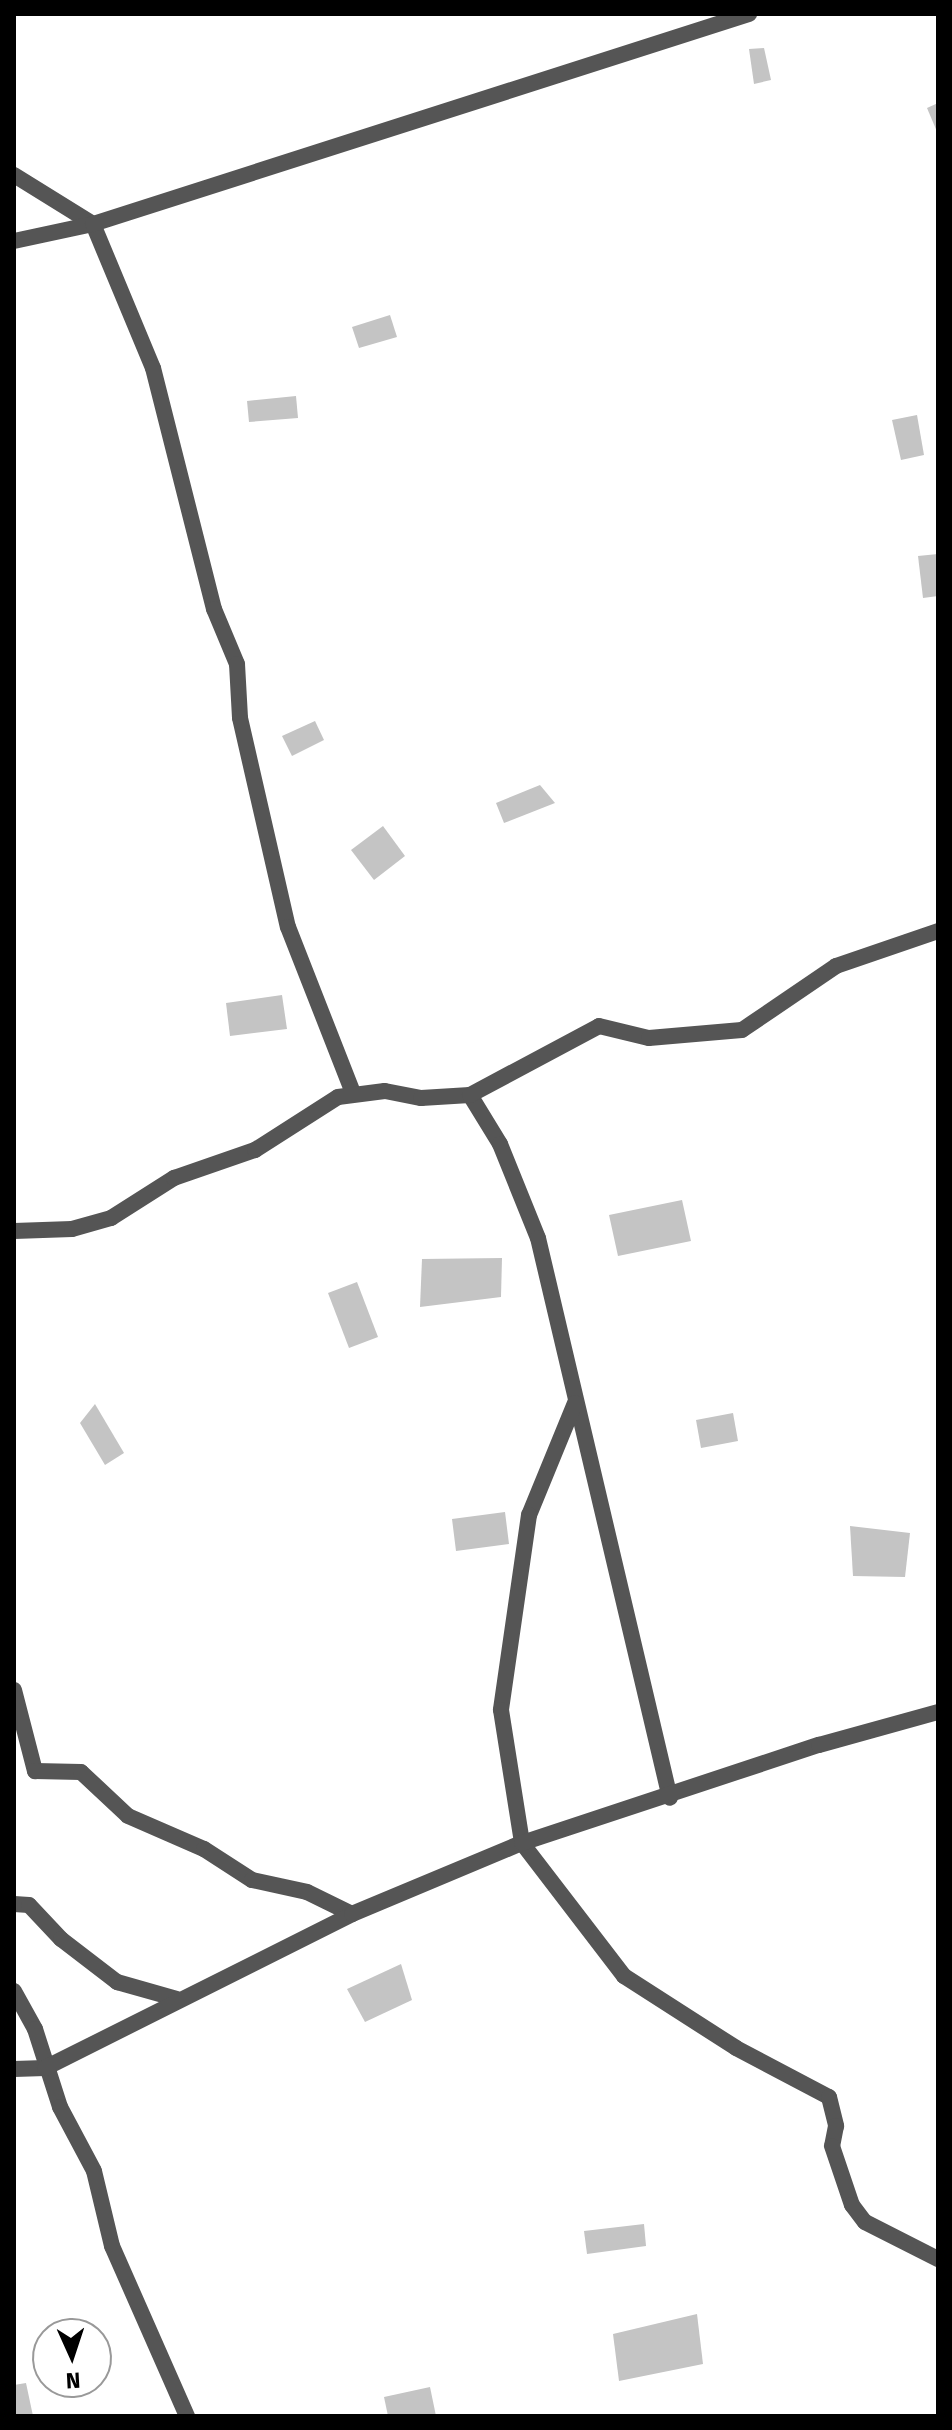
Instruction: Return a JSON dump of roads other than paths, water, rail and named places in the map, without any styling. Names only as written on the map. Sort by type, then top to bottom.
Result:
[{"type":"street","points":[[14,241],[93,224],[749,14]]},
{"type":"street","points":[[14,175],[93,224],[153,368],[214,609],[237,664],[240,718],[288,927],[353,1093]]},
{"type":"street","points":[[14,1231],[72,1229],[111,1218],[174,1178],[255,1150],[316,1107],[353,1093],[470,1095],[599,1026],[660,1038],[742,1030],[764,1020],[808,981],[836,966],[938,931]]},
{"type":"street","points":[[470,1095],[500,1144],[538,1238],[575,1403],[630,1613],[670,1798]]},
{"type":"street","points":[[575,1403],[529,1515],[501,1710],[522,1843],[624,1976],[736,2048],[829,2097],[836,2126],[832,2146],[852,2205],[865,2222],[938,2259]]},
{"type":"street","points":[[14,1690],[35,1771],[81,1772],[128,1816],[204,1849],[252,1880],[307,1892],[352,1914]]},
{"type":"street","points":[[14,2069],[45,2068],[177,1999],[352,1914],[522,1843],[670,1798],[819,1745],[938,1712]]},
{"type":"street","points":[[14,1904],[29,1905],[61,1939],[117,1982],[177,1999]]},
{"type":"street","points":[[14,1991],[35,2029],[45,2068],[94,2171],[112,2246],[187,2416]]}]
